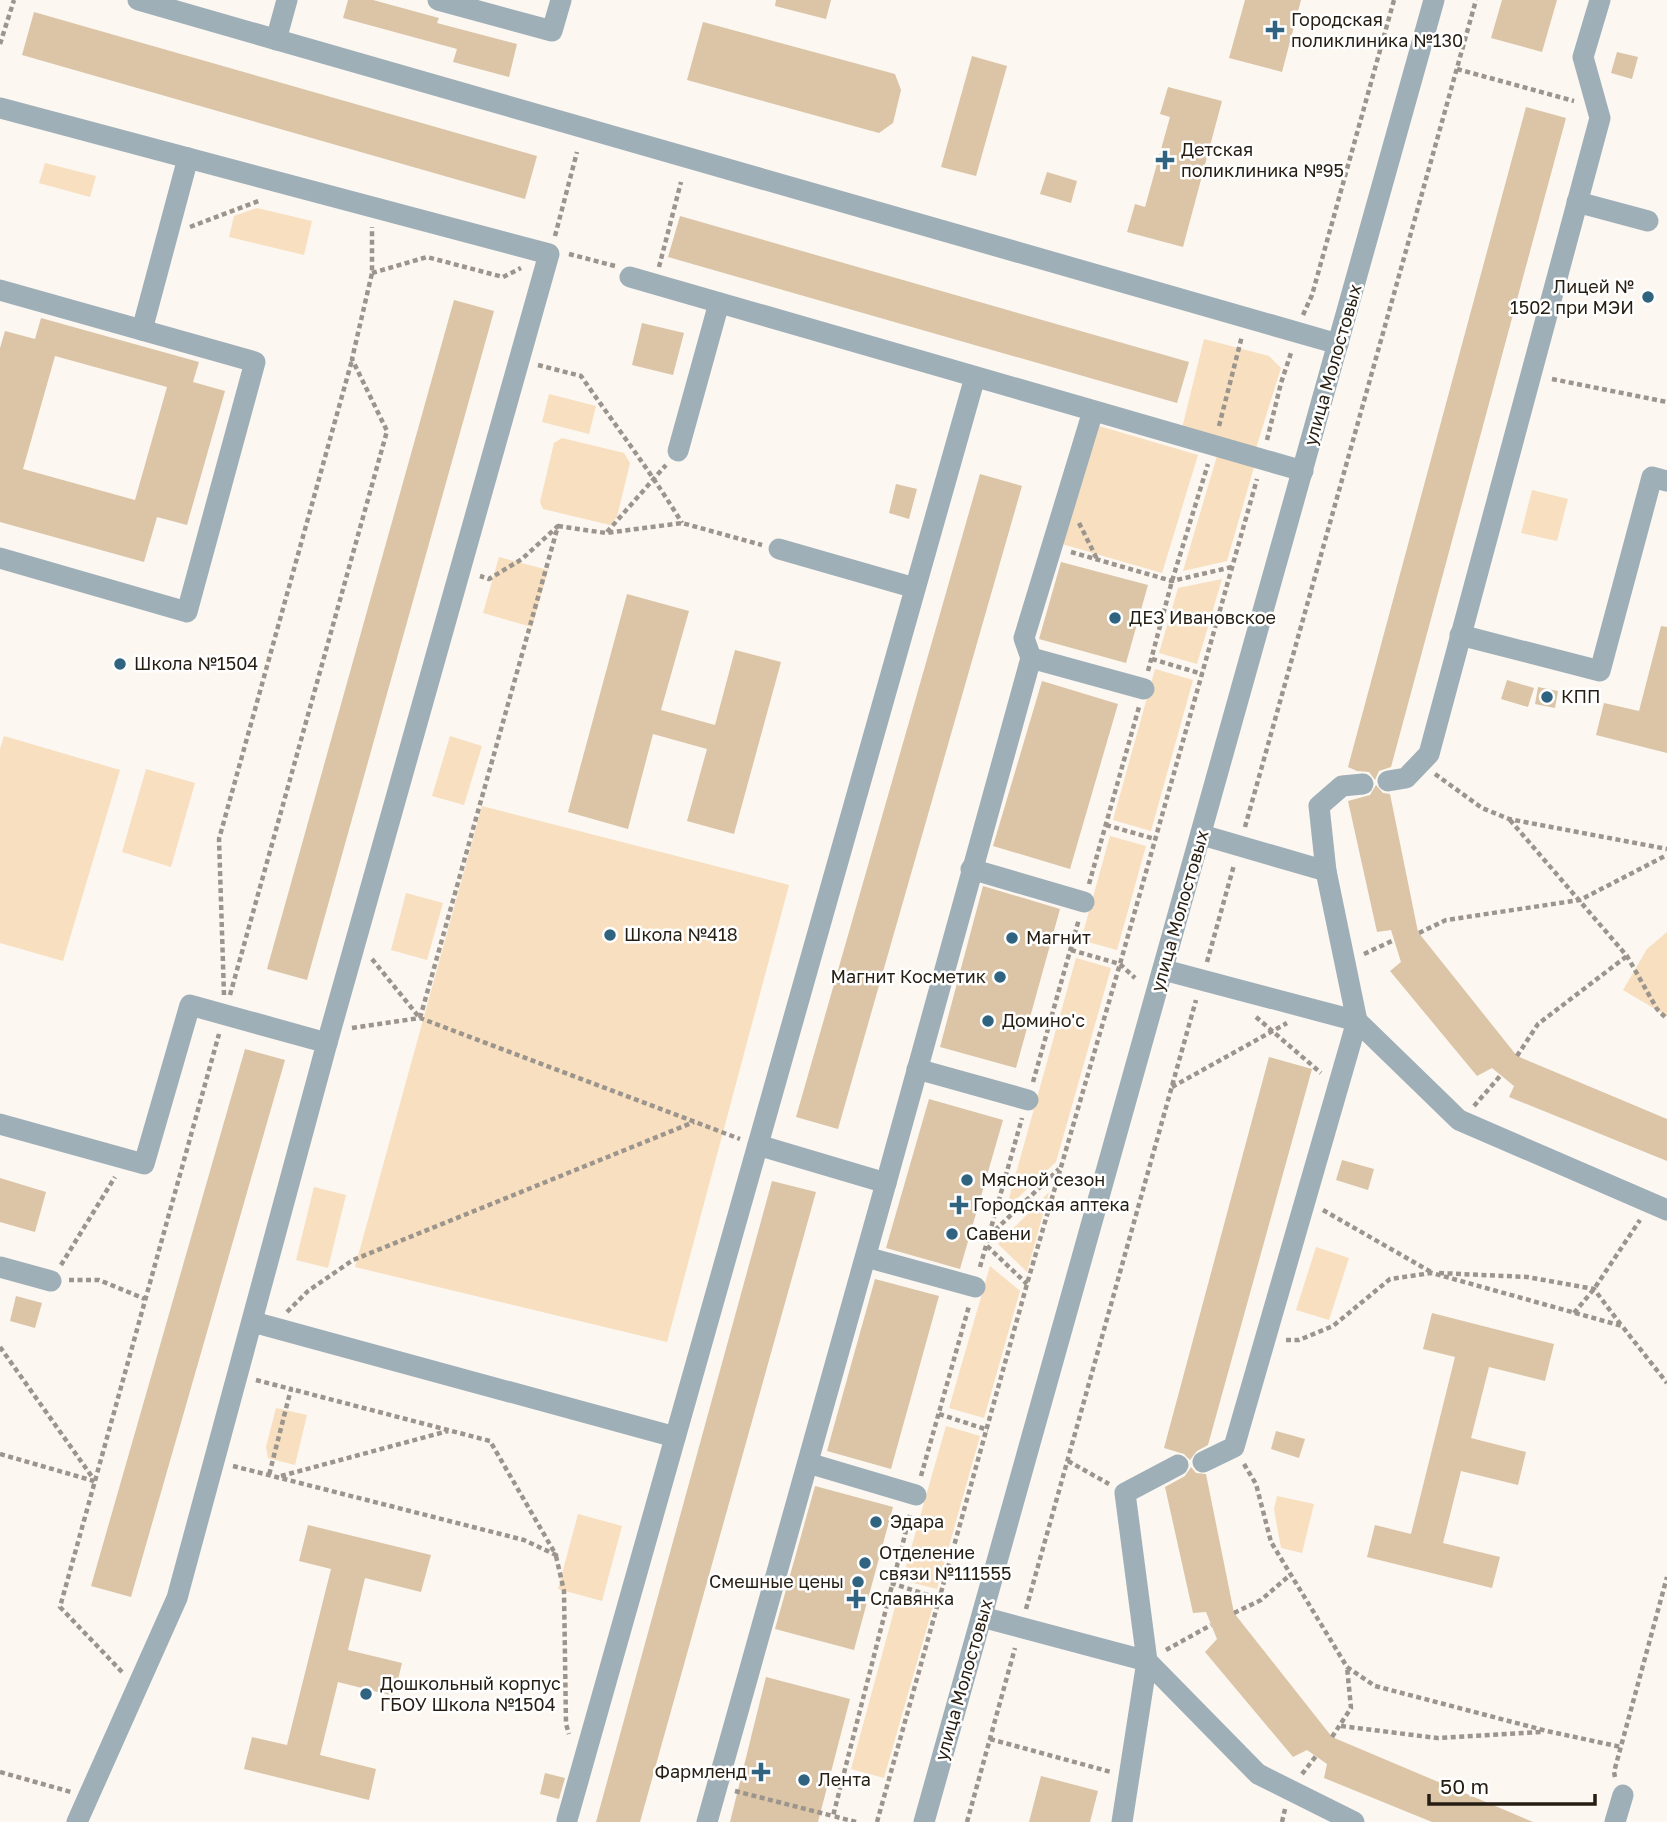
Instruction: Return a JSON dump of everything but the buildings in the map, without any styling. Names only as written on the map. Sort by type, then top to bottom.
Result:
[{"type":"street","points":[[138,0],[1338,344]]},
{"type":"street","points":[[276,40],[287,0]]},
{"type":"street","points":[[438,0],[552,31],[561,0]]},
{"type":"street","name":"улица Молостовых","points":[[924,1822],[1434,0]]},
{"type":"street","points":[[1388,781],[1406,778],[1429,754],[1600,118],[1583,57],[1600,0]]},
{"type":"street","points":[[0,108],[550,254],[328,1037],[263,1325],[239,1376],[177,1598],[77,1822]]},
{"type":"street","points":[[142,330],[188,158]]},
{"type":"street","points":[[1577,202],[1648,221]]},
{"type":"street","points":[[630,277],[1303,471]]},
{"type":"street","points":[[0,290],[255,362],[187,612],[0,558]]},
{"type":"street","points":[[678,451],[719,303]]},
{"type":"street","points":[[567,1820],[975,377]]},
{"type":"street","points":[[706,1822],[887,1184],[971,869],[1031,658],[1024,638],[1093,411]]},
{"type":"street","points":[[1460,635],[1600,671],[1652,477],[1667,481]]},
{"type":"street","points":[[779,550],[915,588]]},
{"type":"street","points":[[1031,658],[1143,689]]},
{"type":"street","points":[[1203,1462],[1234,1447],[1357,1021],[1326,871],[1319,806],[1342,786],[1363,783]]},
{"type":"street","points":[[1202,835],[1326,871]]},
{"type":"street","points":[[971,869],[1084,902]]},
{"type":"street","points":[[1164,970],[1357,1021],[1461,1121],[1659,1207]]},
{"type":"street","points":[[0,1124],[144,1164],[190,1004],[328,1037]]},
{"type":"street","points":[[917,1069],[1028,1100]]},
{"type":"street","points":[[758,1145],[887,1184]]},
{"type":"street","points":[[866,1257],[975,1287]]},
{"type":"street","points":[[0,1267],[51,1281]]},
{"type":"street","points":[[263,1325],[675,1437]]},
{"type":"street","points":[[808,1463],[916,1494]]},
{"type":"street","points":[[1122,1822],[1147,1661],[1125,1493],[1178,1465]]},
{"type":"street","points":[[982,1617],[1147,1661],[1258,1774],[1354,1822]]},
{"type":"path","points":[[0,44],[14,0]]},
{"type":"path","points":[[1302,319],[1394,0]]},
{"type":"path","points":[[967,1822],[1476,0]]},
{"type":"path","points":[[1457,69],[1597,107]]},
{"type":"path","points":[[372,273],[427,257],[503,277],[550,254],[577,152]]},
{"type":"path","points":[[654,284],[681,181]]},
{"type":"path","points":[[167,236],[295,187]]},
{"type":"path","points":[[225,1014],[219,839],[352,359],[372,273],[372,207]]},
{"type":"path","points":[[877,1822],[1291,353]]},
{"type":"path","points":[[137,1688],[60,1607],[387,431],[352,359]]},
{"type":"path","points":[[520,360],[581,376],[654,478],[682,523]]},
{"type":"path","points":[[1530,374],[1667,402]]},
{"type":"path","points":[[606,533],[678,451]]},
{"type":"path","points":[[1067,498],[1098,560]]},
{"type":"path","points":[[558,526],[606,533],[682,523],[779,550]]},
{"type":"path","points":[[460,571],[489,579],[522,559],[558,526]]},
{"type":"path","points":[[420,1018],[558,526]]},
{"type":"path","points":[[1051,547],[1172,581],[1232,567]]},
{"type":"path","points":[[1152,659],[1202,674]]},
{"type":"path","points":[[1420,763],[1482,808],[1509,818],[1667,849]]},
{"type":"path","points":[[1509,818],[1627,956],[1657,1009],[1667,1019]]},
{"type":"path","points":[[1105,825],[1155,839]]},
{"type":"path","points":[[1419,933],[1446,920],[1580,900],[1667,855]]},
{"type":"path","points":[[356,939],[420,1018],[758,1145]]},
{"type":"path","points":[[1345,963],[1394,940]]},
{"type":"path","points":[[1070,950],[1120,964],[1135,978]]},
{"type":"path","points":[[1517,1055],[1538,1024],[1627,956]]},
{"type":"path","points":[[1172,1088],[1311,1009]]},
{"type":"path","points":[[1254,1016],[1338,1087]]},
{"type":"path","points":[[328,1037],[420,1018]]},
{"type":"path","points":[[1461,1121],[1500,1075]]},
{"type":"path","points":[[263,1325],[353,1260],[694,1122]]},
{"type":"path","points":[[51,1281],[127,1159]]},
{"type":"path","points":[[988,1236],[1061,1167]]},
{"type":"path","points":[[1305,1200],[1432,1273],[1622,1326]]},
{"type":"path","points":[[1574,1312],[1659,1207]]},
{"type":"path","points":[[986,1246],[1027,1284]]},
{"type":"path","points":[[1265,1339],[1299,1340],[1333,1326],[1390,1279],[1432,1273],[1527,1277],[1594,1289],[1667,1383]]},
{"type":"path","points":[[51,1281],[99,1280],[145,1299]]},
{"type":"path","points":[[0,1347],[95,1482]]},
{"type":"path","points":[[239,1376],[490,1441],[556,1555],[564,1591],[566,1724],[570,1736]]},
{"type":"path","points":[[269,1475],[291,1389]]},
{"type":"path","points":[[939,1414],[988,1430]]},
{"type":"path","points":[[278,1477],[449,1430]]},
{"type":"path","points":[[1234,1447],[1256,1484],[1271,1542],[1347,1667],[1375,1686],[1547,1731],[1621,1747]]},
{"type":"path","points":[[0,1454],[95,1482]]},
{"type":"path","points":[[215,1461],[524,1540],[556,1555]]},
{"type":"path","points":[[1068,1461],[1125,1493]]},
{"type":"path","points":[[1234,1613],[1261,1600],[1290,1575]]},
{"type":"path","points":[[1619,1809],[1614,1772],[1667,1577]]},
{"type":"path","points":[[891,1583],[940,1599]]},
{"type":"path","points":[[1147,1661],[1211,1625]]},
{"type":"path","points":[[1332,1737],[1351,1709],[1347,1667]]},
{"type":"path","points":[[1341,1726],[1437,1738],[1547,1731]]},
{"type":"path","points":[[990,1738],[1129,1777]]},
{"type":"path","points":[[0,1772],[89,1796]]},
{"type":"path","points":[[717,1786],[833,1816]]},
{"type":"shaded area","points":[[45,163],[96,176],[90,197],[39,183]]},
{"type":"shaded area","points":[[257,208],[312,221],[304,255],[229,237],[234,216]]},
{"type":"shaded area","points":[[1204,339],[1269,356],[1281,368],[1256,448],[1182,428]]},
{"type":"shaded area","points":[[549,394],[596,406],[589,434],[542,422]]},
{"type":"shaded area","points":[[1099,426],[1198,455],[1162,573],[1062,544]]},
{"type":"shaded area","points":[[562,438],[624,453],[630,463],[617,517],[610,525],[543,509],[540,502],[554,443]]},
{"type":"shaded area","points":[[1217,456],[1254,467],[1227,561],[1183,571]]},
{"type":"shaded area","points":[[1532,490],[1568,499],[1557,541],[1521,533]]},
{"type":"shaded area","points":[[499,557],[548,570],[532,627],[483,613]]},
{"type":"shaded area","points":[[1222,579],[1197,664],[1159,653],[1178,588]]},
{"type":"shaded area","points":[[1155,669],[1193,680],[1151,831],[1113,820]]},
{"type":"shaded area","points":[[4,736],[120,770],[63,961],[0,943],[0,749]]},
{"type":"shaded area","points":[[450,736],[482,746],[464,805],[432,796]]},
{"type":"shaded area","points":[[146,769],[195,783],[171,867],[122,852]]},
{"type":"shaded area","name":"Школа №418","points":[[482,806],[789,885],[667,1342],[355,1267]]},
{"type":"shaded area","points":[[1110,836],[1146,846],[1117,950],[1081,940]]},
{"type":"shaded area","points":[[406,893],[443,903],[427,960],[391,950]]},
{"type":"shaded area","points":[[1667,932],[1667,1016],[1623,990],[1647,949]]},
{"type":"shaded area","points":[[1076,958],[1111,968],[1056,1162],[1006,1209]]},
{"type":"shaded area","points":[[314,1187],[346,1195],[328,1268],[296,1260]]},
{"type":"shaded area","points":[[1049,1192],[1027,1272],[998,1244]]},
{"type":"shaded area","points":[[1316,1247],[1349,1258],[1329,1320],[1296,1310]]},
{"type":"shaded area","points":[[990,1266],[1020,1291],[984,1418],[949,1408]]},
{"type":"shaded area","points":[[276,1408],[307,1415],[295,1465],[268,1458],[266,1447]]},
{"type":"shaded area","points":[[946,1426],[980,1436],[937,1589],[902,1580]]},
{"type":"shaded area","points":[[1277,1496],[1314,1504],[1302,1553],[1281,1548],[1274,1509]]},
{"type":"shaded area","points":[[578,1514],[622,1526],[602,1601],[558,1589]]},
{"type":"shaded area","points":[[898,1596],[933,1606],[884,1778],[851,1769]]},
{"type":"place","name":"Городская поликлиника №130","points":[[1275,30]]},
{"type":"place","name":"Детская поликлиника №95","points":[[1165,160]]},
{"type":"place","name":"Лицей № 1502 при МЭИ","points":[[1648,297]]},
{"type":"place","name":"ДЕЗ Ивановское","points":[[1115,618]]},
{"type":"place","name":"Школа №1504","points":[[120,664]]},
{"type":"place","name":"КПП","points":[[1547,697]]},
{"type":"place","name":"Школа №418","points":[[610,935]]},
{"type":"place","name":"Магнит","points":[[1012,938]]},
{"type":"place","name":"Магнит Косметик","points":[[1000,977]]},
{"type":"place","name":"Домино'c","points":[[988,1021]]},
{"type":"place","name":"Мясной сезон","points":[[967,1180]]},
{"type":"place","name":"Городская аптека","points":[[959,1205]]},
{"type":"place","name":"Савени","points":[[952,1234]]},
{"type":"place","name":"Эдара","points":[[876,1522]]},
{"type":"place","name":"Отделение связи №111555","points":[[865,1563]]},
{"type":"place","name":"Смешные цены","points":[[858,1582]]},
{"type":"place","name":"Славянка","points":[[856,1599]]},
{"type":"place","name":"Дошкольный корпус ГБОУ Школа №1504","points":[[366,1694]]},
{"type":"place","name":"Фармленд","points":[[761,1772]]},
{"type":"place","name":"Лента","points":[[804,1780]]}]
